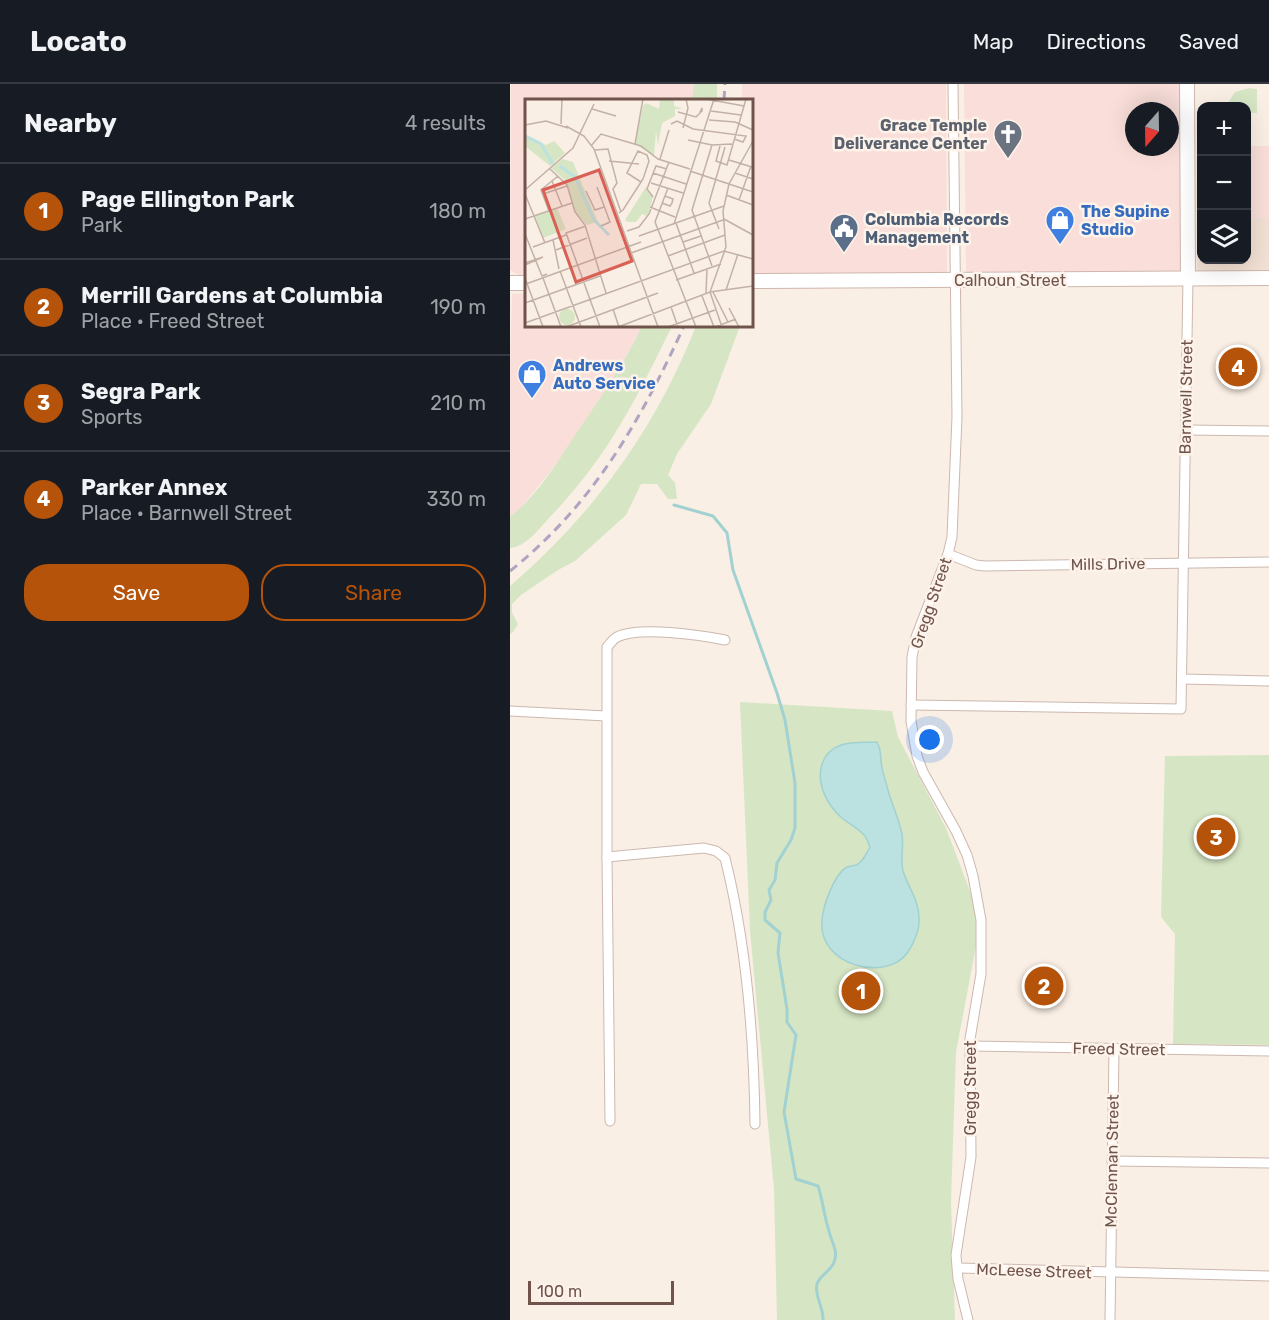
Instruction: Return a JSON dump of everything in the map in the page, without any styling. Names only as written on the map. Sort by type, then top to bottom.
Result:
[{"type":"street","name":"Gregg Street","points":[[953,84],[957,417],[952,537],[948,554],[916,637],[912,657],[910,721],[917,756],[923,772],[967,855],[979,905],[982,943],[981,974],[970,1046],[971,1157],[956,1255],[968,1320]]},
{"type":"street","name":"Barnwell Street","points":[[910,705],[1181,709],[1188,278],[1187,84]]},
{"type":"street","name":"Calhoun Street","points":[[753,281],[1269,278]]},
{"type":"street","points":[[1186,430],[1269,432]]},
{"type":"street","name":"Mills Drive","points":[[948,554],[976,565],[985,566],[1269,562]]},
{"type":"street","points":[[610,1121],[607,647],[615,638],[635,631],[704,636],[725,640]]},
{"type":"street","points":[[1182,680],[1269,681]]},
{"type":"street","points":[[510,711],[606,716]]},
{"type":"street","points":[[607,856],[704,848],[716,851],[725,858],[743,964],[754,1071],[755,1124]]},
{"type":"street","name":"Freed Street","points":[[970,1046],[1269,1051]]},
{"type":"street","name":"McClennan Street","points":[[1110,1320],[1114,1049]]},
{"type":"street","points":[[1112,1161],[1269,1163]]},
{"type":"street","name":"McLeese Street","points":[[958,1268],[1269,1276]]},
{"type":"shaded area","points":[[511,84],[694,84],[692,99],[525,99],[525,275],[519,275],[510,270]]},
{"type":"shaded area","points":[[742,84],[946,84],[947,273],[753,273],[753,99],[742,99]]},
{"type":"shaded area","points":[[964,84],[1179,84],[1181,271],[966,273]]},
{"type":"shaded area","points":[[1251,146],[1269,146],[1269,218],[1251,218]]},
{"type":"shaded area","points":[[1251,218],[1269,218],[1269,271],[1197,271],[1197,264],[1251,264]]},
{"type":"shaded area","points":[[525,293],[525,327],[641,327],[620,368],[557,463],[519,510],[510,517],[510,368],[512,294]]},
{"type":"green space","points":[[694,84],[717,84],[717,99],[692,99]]},
{"type":"green space","points":[[1249,88],[1257,89],[1257,113],[1251,113],[1251,102],[1229,102],[1235,92]]},
{"type":"green space","points":[[642,327],[672,327],[633,403],[588,473],[532,537],[510,548],[510,517],[534,493],[555,465],[617,372]]},
{"type":"green space","points":[[696,327],[740,327],[711,404],[677,454],[668,475],[675,483],[677,499],[668,499],[657,484],[641,484],[626,515],[575,561],[521,595],[512,604],[512,613],[518,624],[510,634],[510,586],[568,530],[619,468],[662,400]]},
{"type":"green space","points":[[740,702],[892,711],[898,737],[946,828],[981,920],[956,1052],[951,1202],[955,1320],[777,1320],[774,1189],[750,931]]},
{"type":"green space","points":[[1269,755],[1269,1045],[1173,1044],[1175,934],[1161,917],[1165,756]]},
{"type":"water","points":[[877,742],[884,775],[902,834],[903,871],[919,911],[919,922],[918,931],[908,952],[898,961],[885,967],[870,968],[841,959],[830,949],[823,936],[823,914],[834,883],[847,867],[861,862],[870,847],[862,833],[832,807],[824,794],[820,779],[822,764],[831,750],[845,744]]},
{"type":"waterway","points":[[674,505],[713,516],[727,533],[733,570],[785,720],[795,783],[795,828],[791,840],[777,863],[775,880],[769,890],[771,900],[765,912],[765,920],[780,933],[778,953],[787,1022],[796,1035],[784,1112],[796,1179],[818,1186],[835,1250],[832,1265],[820,1278],[816,1288],[823,1320]]},
{"type":"railway","points":[[724,99],[725,84]]},
{"type":"railway","points":[[510,571],[566,518],[612,459],[650,395],[684,327]]},
{"type":"place","name":"Grace Temple Deliverance Center","points":[[1008,160]]},
{"type":"place","name":"The Supine Studio","points":[[1060,246]]},
{"type":"place","name":"Columbia Records Management","points":[[844,254]]},
{"type":"place","name":"Parker Annex","points":[[1238,367]]},
{"type":"place","name":"Andrews Auto Service","points":[[532,400]]},
{"type":"place","name":"Segra Park","points":[[1216,837]]},
{"type":"place","name":"Merrill Gardens at Columbia","points":[[1044,986]]},
{"type":"place","name":"Page Ellington Park","points":[[861,991]]}]
